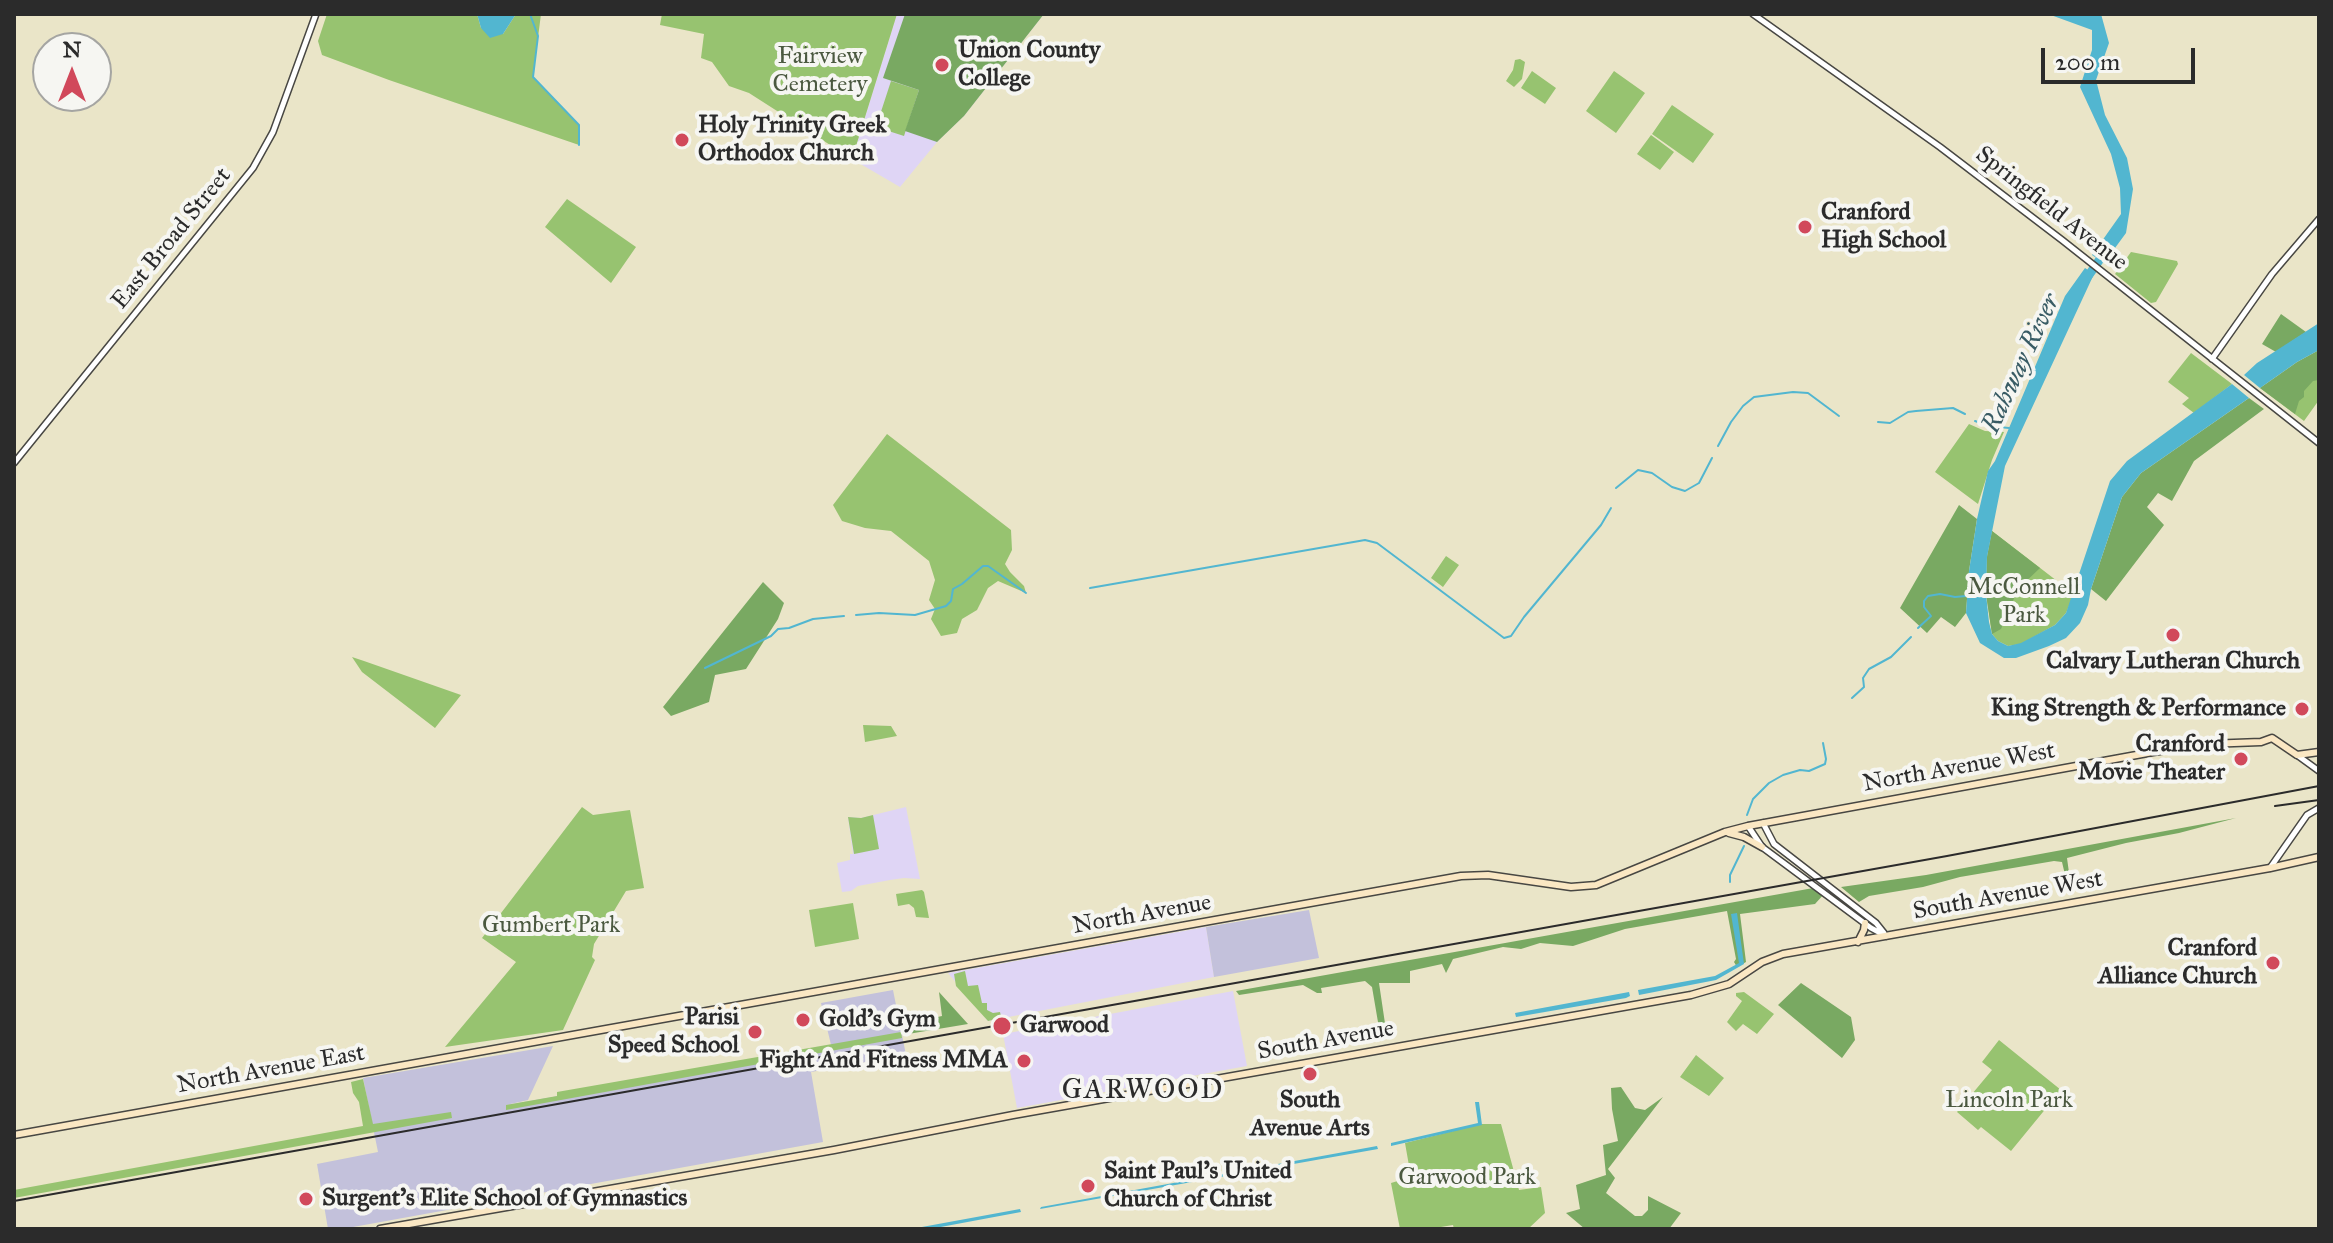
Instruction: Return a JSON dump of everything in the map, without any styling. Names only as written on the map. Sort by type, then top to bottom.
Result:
[{"type":"main road","name":"North Avenue West","points":[[1748,826],[2207,744],[2261,742],[2272,738],[2297,755]]},
{"type":"main road","points":[[2297,755],[2319,752]]},
{"type":"main road","name":"North Avenue","points":[[534,1041],[1461,876],[1488,875],[1571,887],[1596,885],[1725,832],[1748,826]]},
{"type":"main road","points":[[1725,832],[1744,837],[1762,847]]},
{"type":"main road","name":"South Avenue West","points":[[1756,966],[1783,954],[2319,857]]},
{"type":"main road","points":[[1858,942],[1865,923]]},
{"type":"main road","name":"South Avenue","points":[[380,1229],[1691,995],[1729,984],[1756,966]]},
{"type":"main road","name":"North Avenue East","points":[[14,1135],[534,1041]]},
{"type":"street","name":"East Broad Street","points":[[14,463],[259,159],[273,132],[316,14]]},
{"type":"street","name":"Springfield Avenue","points":[[1753,14],[1936,144],[2319,443]]},
{"type":"street","points":[[2212,359],[2272,274],[2319,219]]},
{"type":"street","points":[[2297,755],[2319,771]]},
{"type":"street","points":[[2270,868],[2307,815],[2319,808]]},
{"type":"street","points":[[1763,822],[1774,844],[1876,923],[1887,936]]},
{"type":"street","points":[[1748,826],[1762,847],[1887,936]]},
{"type":"shaded area","name":"Union County College","points":[[897,14],[1044,14],[964,116],[937,142],[900,187],[852,159]]},
{"type":"shaded area","points":[[906,807],[920,879],[890,880],[842,892],[837,863],[850,860],[850,854],[853,854],[848,817],[861,818]]},
{"type":"shaded area","points":[[1309,910],[1319,958],[1214,977],[1206,927]]},
{"type":"shaded area","points":[[1206,927],[1214,977],[988,1021],[948,973]]},
{"type":"shaded area","points":[[893,990],[906,1055],[811,1072],[823,1142],[342,1229],[328,1229],[317,1164],[378,1152],[363,1078],[553,1046],[528,1100],[506,1105],[832,1049],[821,1003]]},
{"type":"shaded area","points":[[1233,991],[1247,1066],[1017,1108],[1003,1034]]},
{"type":"green space","points":[[327,14],[477,14],[481,28],[503,34],[516,14],[541,14],[533,77],[579,125],[579,145],[322,55],[318,41]]},
{"type":"green space","name":"Fairview Cemetery","points":[[662,14],[897,14],[852,159],[749,93],[729,86],[712,62],[701,58],[704,34],[660,25]]},
{"type":"green space","name":"Union County College","points":[[905,14],[1044,14],[964,116],[937,142],[905,131],[919,90],[883,78]]},
{"type":"green space","points":[[1515,60],[1525,62],[1522,79],[1514,87],[1506,81]]},
{"type":"green space","points":[[1532,71],[1556,88],[1545,104],[1521,88]]},
{"type":"green space","points":[[1614,71],[1645,93],[1616,133],[1586,111]]},
{"type":"green space","points":[[891,81],[919,90],[904,136],[876,127]]},
{"type":"green space","points":[[1672,105],[1714,134],[1693,163],[1652,134]]},
{"type":"green space","points":[[1651,135],[1674,152],[1660,170],[1637,154]]},
{"type":"green space","points":[[567,199],[636,247],[611,283],[545,227]]},
{"type":"green space","points":[[2131,252],[2177,261],[2156,302],[2151,303],[2115,274]]},
{"type":"green space","points":[[2281,314],[2306,332],[2276,352],[2262,344]]},
{"type":"green space","points":[[2319,350],[2319,400],[2304,421],[2260,388]]},
{"type":"green space","points":[[2319,350],[2319,380],[2313,381],[2304,391],[2295,414],[2260,388],[2297,362]]},
{"type":"green space","points":[[2191,353],[2232,384],[2194,413],[2182,404],[2189,398],[2168,382]]},
{"type":"green space","points":[[2249,398],[2264,409],[2194,461],[2172,501],[2158,493],[2147,507],[2164,525],[2106,601],[2091,589],[2122,497],[2141,473]]},
{"type":"green space","points":[[1969,424],[1985,431],[2004,432],[1978,504],[1935,472]]},
{"type":"green space","points":[[887,434],[1011,530],[1012,550],[1005,564],[1024,586],[1026,593],[998,581],[988,588],[977,610],[962,619],[957,633],[941,636],[931,619],[935,609],[929,600],[935,580],[929,561],[891,531],[842,521],[833,505]]},
{"type":"green space","points":[[1959,505],[1977,519],[1966,613],[1955,627],[1941,617],[1927,633],[1900,608]]},
{"type":"green space","name":"McConnell Park","points":[[1992,531],[2074,594],[2066,613],[2055,625],[2021,644],[2008,646],[1992,634],[1986,594],[1987,557]]},
{"type":"green space","points":[[1992,531],[2040,568],[2018,589],[2001,629],[1992,634],[1986,594],[1987,557]]},
{"type":"green space","points":[[1446,556],[1459,565],[1443,587],[1431,578]]},
{"type":"green space","points":[[763,582],[784,603],[778,619],[746,669],[715,675],[709,702],[671,716],[663,707]]},
{"type":"green space","points":[[352,657],[461,695],[435,728],[362,672]]},
{"type":"green space","points":[[863,725],[891,726],[897,736],[865,742]]},
{"type":"green space","name":"Gumbert Park","points":[[582,807],[593,815],[630,810],[644,888],[626,891],[594,944],[592,957],[595,960],[563,1030],[445,1047],[516,962],[482,938]]},
{"type":"green space","points":[[873,815],[879,849],[854,854],[848,817]]},
{"type":"green space","points":[[2236,818],[2067,858],[2070,880],[2066,879],[2062,862],[2054,861],[1869,896],[1859,902],[1841,887],[1926,875]]},
{"type":"green space","points":[[1819,887],[1824,894],[1815,904],[1740,914],[1746,962],[1737,967],[1727,911],[1625,929],[1573,946],[1540,943],[1521,949],[1503,947],[1453,959],[1446,973],[1442,964],[1410,971],[1410,983],[1379,983],[1387,1037],[1373,1040],[1375,1030],[1379,1028],[1372,987],[1365,981],[1321,988],[1322,993],[1303,985],[1239,995],[1236,991]]},
{"type":"green space","points":[[922,890],[929,918],[916,917],[914,908],[909,904],[898,906],[896,894]]},
{"type":"green space","points":[[853,903],[859,939],[815,947],[809,910]]},
{"type":"green space","points":[[965,971],[968,986],[978,985],[987,1010],[1000,1012],[1001,1016],[997,1019],[988,1021],[956,986],[954,974]]},
{"type":"green space","points":[[1801,983],[1851,1017],[1855,1040],[1842,1058],[1778,1005]]},
{"type":"green space","points":[[939,992],[968,1024],[902,1035],[900,1025],[942,1016]]},
{"type":"green space","points":[[1744,992],[1774,1014],[1757,1034],[1743,1024],[1736,1031],[1727,1022],[1742,1001],[1736,993]]},
{"type":"green space","points":[[901,1032],[902,1038],[506,1110],[506,1105],[557,1096],[557,1092]]},
{"type":"green space","name":"Lincoln Park","points":[[1999,1040],[2061,1090],[2011,1151],[1957,1112],[1992,1070],[1982,1062]]},
{"type":"green space","points":[[1696,1055],[1724,1078],[1709,1096],[1680,1077]]},
{"type":"green space","points":[[363,1079],[373,1124],[451,1112],[452,1118],[14,1198],[14,1190],[363,1126],[359,1102],[351,1082]]},
{"type":"green space","points":[[1621,1087],[1635,1108],[1645,1110],[1663,1097],[1608,1169],[1615,1178],[1606,1193],[1635,1216],[1642,1216],[1648,1210],[1648,1196],[1681,1213],[1669,1229],[1585,1229],[1566,1213],[1580,1209],[1576,1185],[1606,1175],[1603,1145],[1618,1141],[1611,1088]]},
{"type":"green space","name":"Garwood Park","points":[[1481,1124],[1501,1124],[1519,1190],[1541,1187],[1545,1213],[1528,1229],[1454,1229],[1453,1225],[1400,1229],[1391,1183],[1411,1177],[1405,1143]]},
{"type":"water","points":[[477,14],[516,14],[503,34],[490,38],[481,28]]},
{"type":"water","points":[[2048,14],[2101,14],[2109,43],[2096,80],[2105,115],[2127,158],[2133,189],[2126,233],[2104,263],[2092,255],[2121,214],[2120,188],[2111,154],[2080,87],[2092,50],[2092,30]]},
{"type":"water","points":[[2085,268],[2094,274],[2005,466],[1987,557],[1989,622],[1992,634],[1998,641],[2008,646],[2021,643],[2055,625],[2066,613],[2110,481],[2127,461],[2232,384],[2249,398],[2141,473],[2122,497],[2088,605],[2080,623],[2066,638],[2016,658],[2004,658],[1980,643],[1966,613],[1977,519],[1988,471],[2065,296]]},
{"type":"water","points":[[2319,323],[2319,350],[2260,388],[2244,375],[2257,363]]},
{"type":"water","points":[[1737,913],[1744,964],[1716,980],[1639,995],[1638,990],[1715,976],[1739,963],[1731,914]]},
{"type":"water","points":[[1629,992],[1630,996],[1626,998],[1516,1017],[1515,1013]]},
{"type":"water","points":[[1475,1102],[1479,1102],[1482,1125],[1391,1146],[1391,1143],[1478,1123]]},
{"type":"water","points":[[1377,1146],[1378,1149],[1040,1209],[1041,1207]]},
{"type":"water","points":[[1020,1209],[1021,1212],[930,1229],[911,1229]]},
{"type":"waterway","points":[[530,14],[538,36],[533,77],[579,125],[579,145]]},
{"type":"waterway","name":"Rahway River","points":[[2084,282],[2105,252]]},
{"type":"waterway","points":[[1718,446],[1731,422],[1754,397],[1808,393],[1839,416]]},
{"type":"waterway","points":[[1878,422],[1890,423],[1908,412],[1916,411],[1953,408],[1965,414]]},
{"type":"waterway","points":[[1975,421],[2009,428]]},
{"type":"waterway","points":[[1616,488],[1638,470],[1652,473],[1672,487],[1685,491],[1699,483],[1712,458]]},
{"type":"waterway","points":[[1090,588],[1365,540],[1377,543],[1504,638],[1511,636],[1601,525],[1611,508]]},
{"type":"waterway","points":[[856,615],[915,615],[946,606],[951,601],[953,589],[983,566],[988,566],[1026,593]]},
{"type":"waterway","points":[[1918,628],[1931,616],[1924,607],[1928,596],[1966,596]]},
{"type":"waterway","points":[[705,668],[771,636],[778,629],[813,619],[844,616]]},
{"type":"waterway","points":[[1852,698],[1864,687],[1863,678],[1869,669],[1891,657],[1911,637]]},
{"type":"waterway","points":[[1747,815],[1753,799],[1769,783],[1783,775],[1809,771],[1825,764],[1823,743]]},
{"type":"waterway","points":[[1730,882],[1730,875],[1744,846]]},
{"type":"railway","points":[[14,1201],[1947,856],[2319,786]]},
{"type":"railway","points":[[2275,806],[2319,800]]},
{"type":"place","name":"Union County College","points":[[942,65]]},
{"type":"place","name":"Holy Trinity Greek Orthodox Church","points":[[682,140]]},
{"type":"place","name":"Cranford High School","points":[[1805,227]]},
{"type":"place","name":"Calvary Lutheran Church","points":[[2173,635]]},
{"type":"place","name":"King Strength & Performance","points":[[2302,709]]},
{"type":"place","name":"Cranford Movie Theater","points":[[2241,759]]},
{"type":"place","name":"Cranford Alliance Church","points":[[2273,963]]},
{"type":"place","name":"Gold's Gym","points":[[803,1020]]},
{"type":"place","name":"Garwood","points":[[1002,1026]]},
{"type":"place","name":"Parisi Speed School","points":[[755,1032]]},
{"type":"place","name":"Fight And Fitness MMA","points":[[1024,1061]]},
{"type":"place","name":"South Avenue Arts","points":[[1310,1074]]},
{"type":"place","name":"Saint Paul's United Church of Christ","points":[[1088,1186]]},
{"type":"place","name":"Surgent's Elite School of Gymnastics","points":[[306,1199]]},
{"type":"district","name":"GARWOOD","points":[[1143,1091]]}]
